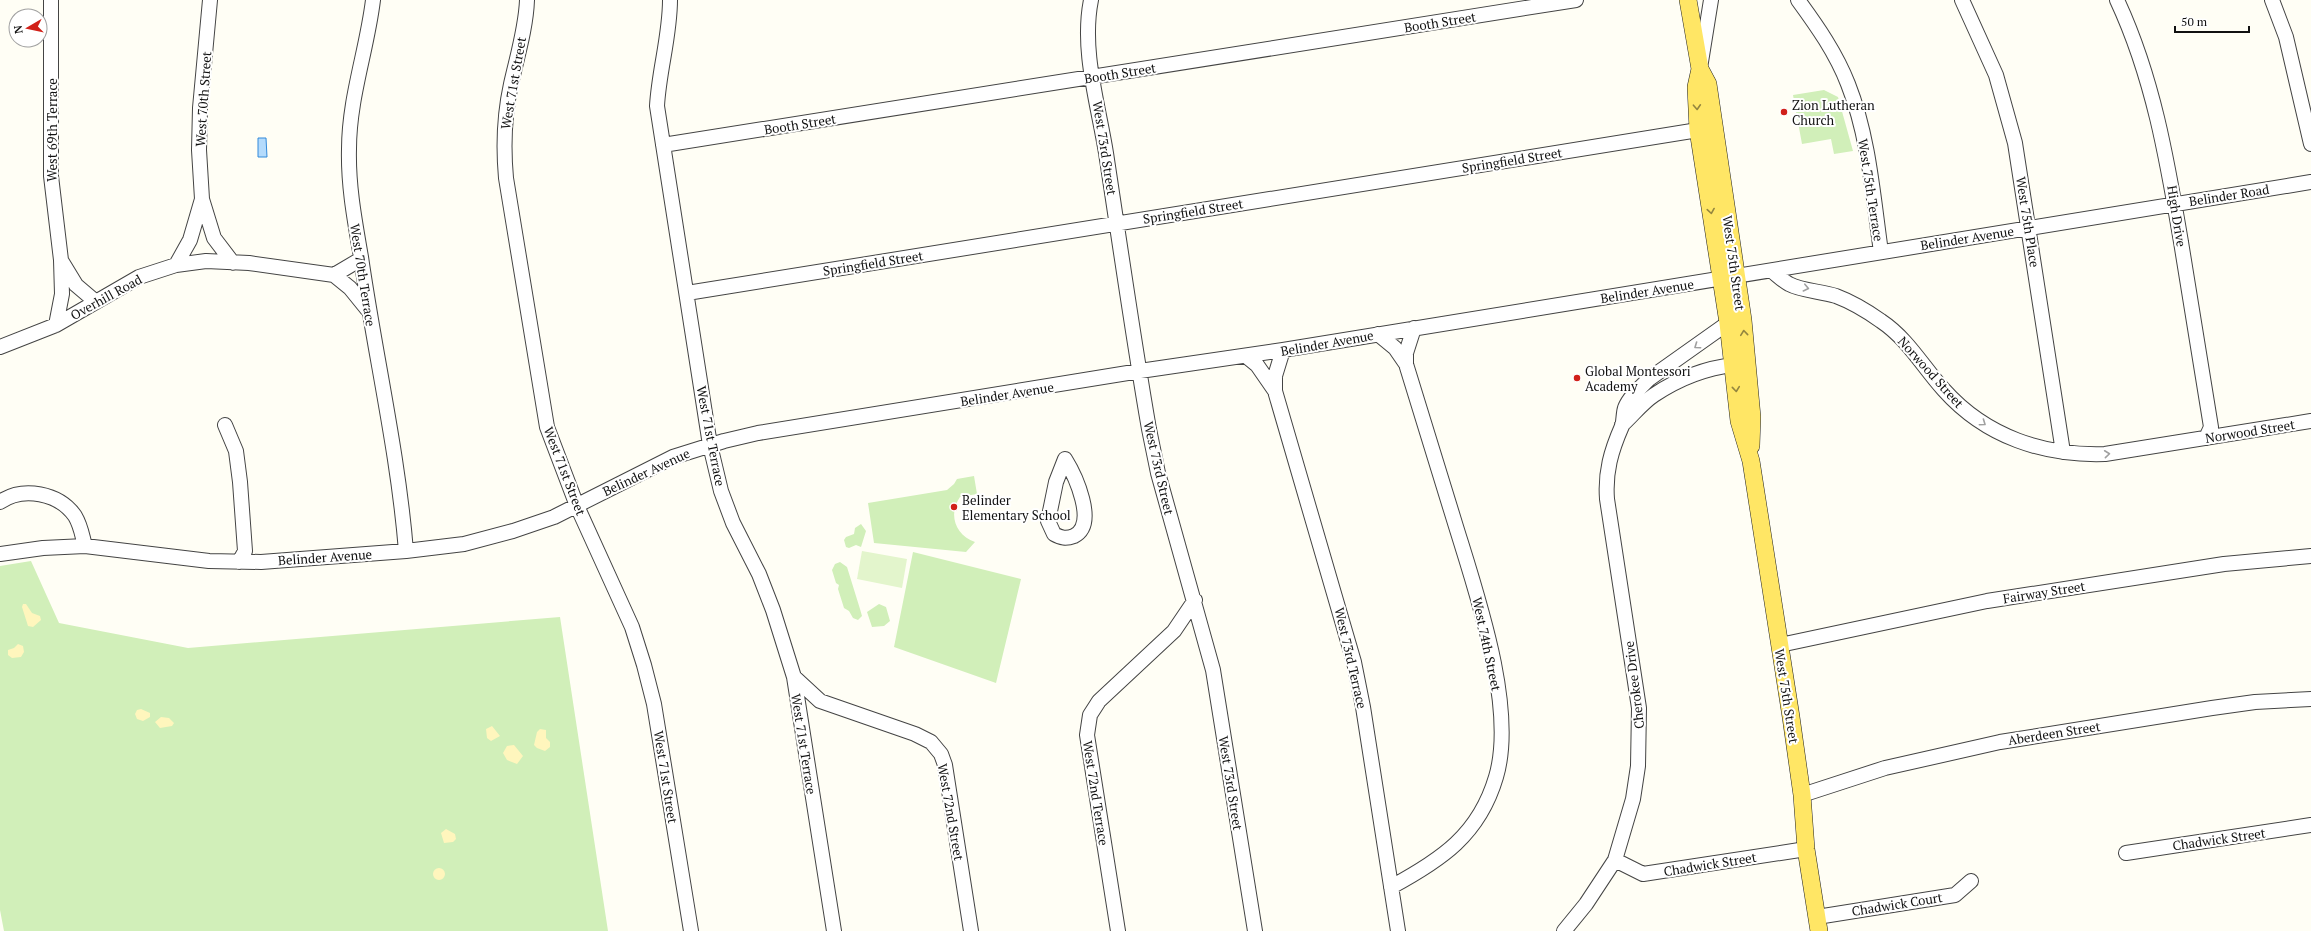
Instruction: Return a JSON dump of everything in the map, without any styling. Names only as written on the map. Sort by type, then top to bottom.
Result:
[{"type":"main road","name":"West 75th Street","points":[[1688,0],[1700,69],[1708,84],[1729,278],[1728,323],[1734,365],[1739,421],[1750,461],[1780,645],[1802,795],[1806,849],[1818,924]]},
{"type":"main road","name":"West 75th Street","points":[[1700,69],[1696,87],[1698,130],[1729,278],[1752,417],[1750,461]]},
{"type":"street","name":"West 69th Terrace","points":[[51,0],[51,176],[61,260],[62,294],[56,325]]},
{"type":"street","name":"West 70th Street","points":[[210,0],[200,108],[199,150],[202,199],[214,238],[234,262]]},
{"type":"street","name":"West 70th Terrace","points":[[373,0],[351,109],[348,150],[350,188],[368,309],[391,439],[406,551]]},
{"type":"street","name":"West 71st Street","points":[[527,0],[504,120],[503,148],[506,178],[542,404],[549,433],[577,506],[629,621],[644,665],[654,704],[665,763],[691,931]]},
{"type":"street","name":"West 71st Terrace","points":[[670,0],[670,17],[658,80],[658,106],[710,445],[721,491],[733,523],[759,574],[773,610],[794,678],[834,931]]},
{"type":"street","name":"West 73rd Street","points":[[1091,0],[1087,30],[1093,76],[1158,474],[1195,600],[1213,670],[1255,931]]},
{"type":"street","name":"Booth Street","points":[[663,145],[1542,3],[1576,0]]},
{"type":"street","points":[[1700,69],[1711,0]]},
{"type":"street","name":"West 75th Terrace","points":[[1798,0],[1834,55],[1856,107],[1866,146],[1881,252]]},
{"type":"street","name":"West 75th Place","points":[[1962,0],[1993,69],[2008,113],[2015,143],[2064,452]]},
{"type":"street","name":"High Drive","points":[[2117,0],[2137,47],[2152,96],[2175,204],[2211,427],[2206,438]]},
{"type":"street","points":[[2272,0],[2286,37],[2311,144]]},
{"type":"street","name":"Springfield Street","points":[[687,293],[1698,130]]},
{"type":"street","name":"Belinder Road","points":[[2029,228],[2311,182]]},
{"type":"street","name":"West 70th Street","points":[[176,265],[190,240],[202,199]]},
{"type":"street","name":"Belinder Avenue","points":[[0,554],[43,548],[85,546],[209,561],[239,562],[406,551],[481,540],[534,525],[577,506],[651,467],[710,445],[758,433],[1140,371],[1284,350],[2029,228]]},
{"type":"street","points":[[361,259],[334,275],[350,288],[368,309]]},
{"type":"street","name":"West 69th Terrace","points":[[61,260],[76,285],[96,302]]},
{"type":"street","name":"Overhill Road","points":[[0,347],[56,325],[140,277],[176,265],[206,261],[234,262],[334,275]]},
{"type":"street","name":"Norwood Street","points":[[1772,271],[1789,284],[1836,296],[1857,306],[1882,322],[1909,346],[1944,390],[1962,408],[1988,427],[2032,447],[2080,455],[2105,454],[2311,421]]},
{"type":"street","name":"Cherokee Drive","points":[[1564,931],[1586,904],[1615,860],[1633,799],[1640,742],[1639,708],[1607,499],[1606,482],[1609,459],[1622,425],[1625,407],[1638,390],[1649,379],[1728,323]]},
{"type":"street","name":"West 74th Street","points":[[1391,887],[1442,857],[1470,829],[1491,790],[1499,764],[1502,744],[1499,701],[1484,623],[1406,364],[1406,353],[1414,328]]},
{"type":"street","name":"West 74th Street","points":[[1378,334],[1394,348],[1406,364]]},
{"type":"street","name":"West 73rd Terrace","points":[[1284,350],[1274,376],[1275,391],[1354,662],[1363,707],[1398,931]]},
{"type":"street","name":"West 73rd Terrace","points":[[1246,356],[1257,366],[1275,391]]},
{"type":"street","name":"Cherokee Drive","points":[[1622,425],[1644,404],[1666,388],[1699,372],[1734,365]]},
{"type":"street","points":[[224,425],[236,451],[240,482],[245,551],[239,562]]},
{"type":"street","points":[[1065,459],[1076,478],[1086,520],[1085,525],[1077,534],[1066,538],[1054,534],[1048,521],[1056,482],[1065,459]]},
{"type":"street","points":[[0,502],[14,496],[28,493],[41,494],[58,501],[74,515],[81,528],[85,546]]},
{"type":"street","name":"Fairway Street","points":[[1780,645],[1995,600],[2224,564],[2311,556]]},
{"type":"street","name":"West 72nd Terrace","points":[[1118,931],[1087,735],[1090,715],[1099,701],[1174,631],[1195,600]]},
{"type":"street","name":"West 72nd Street","points":[[794,678],[820,700],[915,734],[931,742],[941,754],[945,765],[971,931]]},
{"type":"street","name":"Aberdeen Street","points":[[1802,795],[1885,768],[2000,742],[2226,706],[2311,698]]},
{"type":"street","points":[[800,715],[820,700]]},
{"type":"street","name":"Chadwick Street","points":[[2126,852],[2311,825]]},
{"type":"street","name":"Chadwick Street","points":[[1615,860],[1643,874],[1806,849]]},
{"type":"street","name":"Chadwick Court","points":[[1818,924],[1955,895],[1971,881]]},
{"type":"green space","points":[[1824,90],[1838,97],[1853,151],[1834,154],[1831,139],[1802,144],[1793,95]]},
{"type":"green space","points":[[974,476],[977,494],[960,497],[954,510],[954,517],[958,529],[968,539],[975,542],[966,552],[874,543],[868,503],[947,490],[957,479]]},
{"type":"green space","points":[[861,524],[866,531],[861,547],[856,545],[849,548],[846,547],[844,540],[846,537],[854,534],[855,528]]},
{"type":"green space","points":[[862,551],[907,559],[902,588],[857,579]]},
{"type":"green space","points":[[913,552],[1021,579],[996,683],[894,647]]},
{"type":"green space","points":[[31,561],[59,623],[188,648],[560,617],[608,931],[4,931],[0,910],[0,566]]},
{"type":"green space","points":[[840,562],[847,567],[862,616],[858,620],[853,618],[849,611],[844,608],[838,589],[839,585],[836,583],[832,570],[835,564]]},
{"type":"green space","points":[[879,604],[886,607],[890,621],[884,626],[872,627],[867,612]]},
{"type":"sand","points":[[23,604],[26,604],[32,613],[40,616],[41,620],[33,627],[28,626],[22,607]]},
{"type":"sand","points":[[18,644],[23,646],[24,652],[21,657],[12,658],[8,655],[8,650],[14,648]]},
{"type":"sand","points":[[141,709],[150,713],[150,717],[143,721],[137,719],[135,714],[137,710]]},
{"type":"sand","points":[[161,717],[169,718],[174,723],[172,726],[160,728],[155,722]]},
{"type":"sand","points":[[492,726],[500,736],[491,741],[487,738],[486,729]]},
{"type":"sand","points":[[540,729],[546,730],[546,738],[550,742],[550,747],[545,751],[534,745],[537,732]]},
{"type":"sand","points":[[514,745],[523,756],[517,764],[507,760],[503,753],[507,746]]},
{"type":"sand","points":[[446,829],[455,834],[456,839],[453,842],[444,843],[441,833]]},
{"type":"sand","points":[[437,868],[441,868],[445,874],[441,880],[437,880],[433,876],[433,872]]},
{"type":"water","points":[[258,138],[266,138],[267,157],[258,157]]},
{"type":"place","name":"Zion Lutheran Church","points":[[1784,112]]},
{"type":"place","name":"Global Montessori Academy","points":[[1577,378]]},
{"type":"place","name":"Belinder Elementary School","points":[[954,507]]}]
